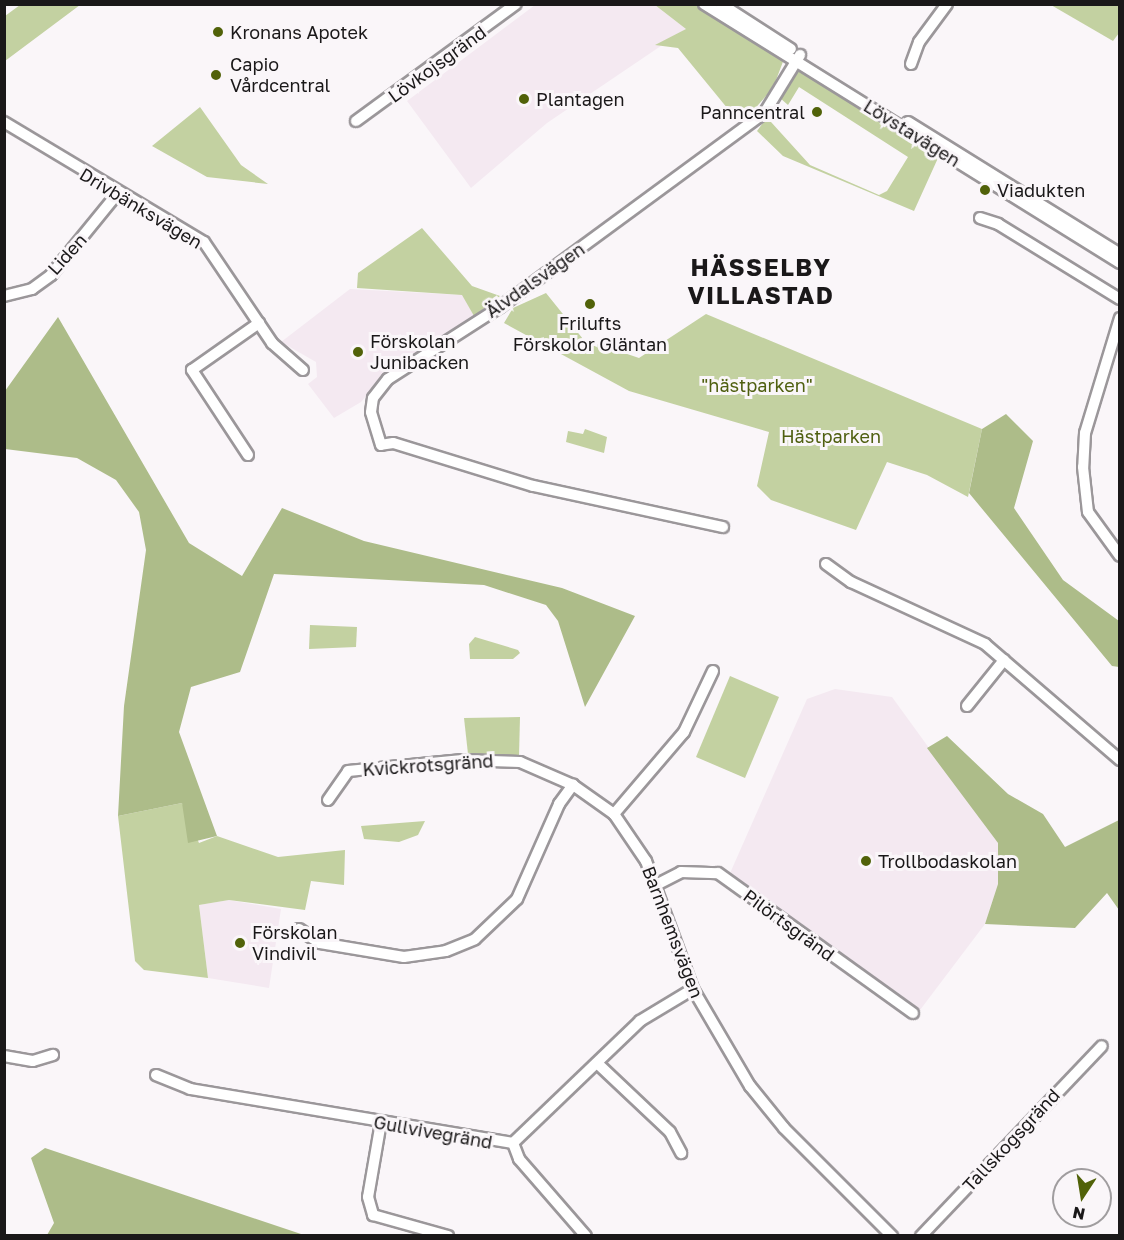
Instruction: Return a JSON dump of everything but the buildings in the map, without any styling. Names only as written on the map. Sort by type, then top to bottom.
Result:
[{"type":"street","name":"Lövkojsgränd","points":[[356,121],[516,4]]},
{"type":"street","name":"Lövstavägen","points":[[704,4],[799,58],[1119,254]]},
{"type":"street","name":"Lövstavägen","points":[[721,4],[799,58],[1119,263]]},
{"type":"street","points":[[911,64],[919,42],[947,4]]},
{"type":"street","name":"Älvdalsvägen","points":[[723,527],[533,486],[393,443],[381,445],[371,412],[373,398],[388,380],[500,307],[765,112],[799,58]]},
{"type":"street","name":"Drivbänksvägen","points":[[4,122],[117,194],[204,242],[272,343],[303,370]]},
{"type":"street","name":"Liden","points":[[4,296],[32,289],[51,275],[117,194]]},
{"type":"street","points":[[980,219],[998,224],[1119,299]]},
{"type":"street","points":[[1119,318],[1084,433],[1083,467],[1088,512],[1119,556]]},
{"type":"street","points":[[248,455],[192,370],[259,323]]},
{"type":"street","points":[[826,564],[851,582],[947,622],[1005,660],[1119,760]]},
{"type":"street","points":[[967,706],[1005,660]]},
{"type":"street","points":[[614,814],[684,732],[713,671]]},
{"type":"street","name":"Kvickrotsgränd","points":[[328,800],[348,771],[462,760],[520,762],[573,785],[614,814]]},
{"type":"street","points":[[299,929],[320,943],[404,957],[423,957],[475,939],[517,899],[559,804],[573,785]]},
{"type":"street","name":"Barnhemsvägen","points":[[614,814],[656,885],[693,989],[750,1086],[796,1140],[892,1236]]},
{"type":"street","name":"Pilörtsgränd","points":[[656,885],[681,872],[718,873],[913,1014]]},
{"type":"street","name":"Gullvivegränd","points":[[156,1075],[190,1089],[513,1143],[640,1021],[693,989]]},
{"type":"street","name":"Tallskogsgränd","points":[[921,1236],[1102,1046]]},
{"type":"street","points":[[4,1056],[33,1061],[53,1055]]},
{"type":"street","points":[[597,1063],[670,1132],[681,1153]]},
{"type":"street","points":[[381,1122],[368,1197],[373,1215],[448,1236]]},
{"type":"street","points":[[513,1143],[519,1159],[586,1236]]},
{"type":"shaded area","points":[[535,5],[655,5],[686,29],[547,123],[471,188],[407,101]]},
{"type":"shaded area","name":"Förskolan Junibacken","points":[[350,289],[463,295],[474,316],[385,374],[361,402],[334,418],[308,384],[317,377],[316,362],[281,342]]},
{"type":"shaded area","name":"Trollbodaskolan","points":[[835,689],[892,697],[998,843],[998,884],[985,924],[917,1014],[727,880],[807,699]]},
{"type":"shaded area","name":"Förskolan Vindivil","points":[[229,900],[281,909],[269,988],[208,978],[199,905]]},
{"type":"green space","points":[[20,5],[80,5],[5,61],[5,16]]},
{"type":"green space","points":[[655,5],[698,5],[784,59],[773,88],[752,112],[737,120],[678,48],[655,45],[686,29]]},
{"type":"green space","points":[[1051,5],[1119,5],[1119,33],[1113,41]]},
{"type":"green space","points":[[805,71],[938,158],[914,211],[783,156],[757,131],[765,120],[771,122],[810,165],[879,195],[887,191],[908,157],[799,87],[788,105],[780,98],[798,72]]},
{"type":"green space","points":[[200,107],[241,165],[268,184],[207,177],[152,146]]},
{"type":"green space","points":[[422,228],[472,286],[500,296],[474,316],[462,295],[357,288],[358,273]]},
{"type":"green space","name":"Hästparken","points":[[546,293],[583,339],[639,358],[706,314],[982,429],[968,497],[927,475],[887,462],[856,530],[771,500],[757,486],[769,432],[629,391],[504,323],[513,308]]},
{"type":"green space","points":[[58,317],[189,543],[242,576],[282,508],[364,541],[562,588],[635,616],[585,707],[558,621],[546,605],[484,585],[274,574],[240,672],[191,687],[179,732],[217,836],[188,843],[182,803],[118,816],[124,706],[146,550],[139,512],[116,480],[77,458],[5,449],[5,391]]},
{"type":"green space","points":[[1006,414],[1033,441],[1014,508],[1063,580],[1119,621],[1119,667],[1112,666],[969,493],[982,429]]},
{"type":"green space","points":[[585,429],[607,437],[604,453],[566,442],[568,431],[583,434]]},
{"type":"green space","points":[[310,625],[357,627],[356,647],[309,649]]},
{"type":"green space","points":[[475,637],[518,650],[520,653],[513,659],[470,659],[469,644]]},
{"type":"green space","points":[[730,676],[779,697],[745,778],[696,757]]},
{"type":"green space","points":[[520,717],[519,756],[468,754],[464,718]]},
{"type":"green space","points":[[947,736],[1008,794],[1043,814],[1065,847],[1119,820],[1119,910],[1107,893],[1075,928],[985,924],[998,884],[998,843],[927,748]]},
{"type":"green space","points":[[182,803],[199,843],[217,836],[278,857],[345,850],[344,885],[311,881],[305,910],[229,900],[199,905],[208,978],[144,970],[135,961],[118,816]]},
{"type":"green space","points":[[425,821],[418,835],[399,842],[364,839],[361,826]]},
{"type":"green space","points":[[45,1148],[304,1235],[47,1235],[54,1223],[31,1158]]},
{"type":"place","name":"Kronans Apotek","points":[[218,32]]},
{"type":"place","name":"Capio Vårdcentral","points":[[216,75]]},
{"type":"place","name":"Plantagen","points":[[524,99]]},
{"type":"place","name":"Panncentral","points":[[817,112]]},
{"type":"place","name":"Viadukten","points":[[985,190]]},
{"type":"place","name":"Frilufts Förskolor Gläntan","points":[[590,304]]},
{"type":"place","name":"Förskolan Junibacken","points":[[358,352]]},
{"type":"place","name":"Trollbodaskolan","points":[[866,861]]},
{"type":"place","name":"Förskolan Vindivil","points":[[240,943]]},
{"type":"district","name":"HÄSSELBY VILLASTAD","points":[[761,281]]},
{"type":"park label","name":"\"hästparken\"","points":[[757,385]]}]
